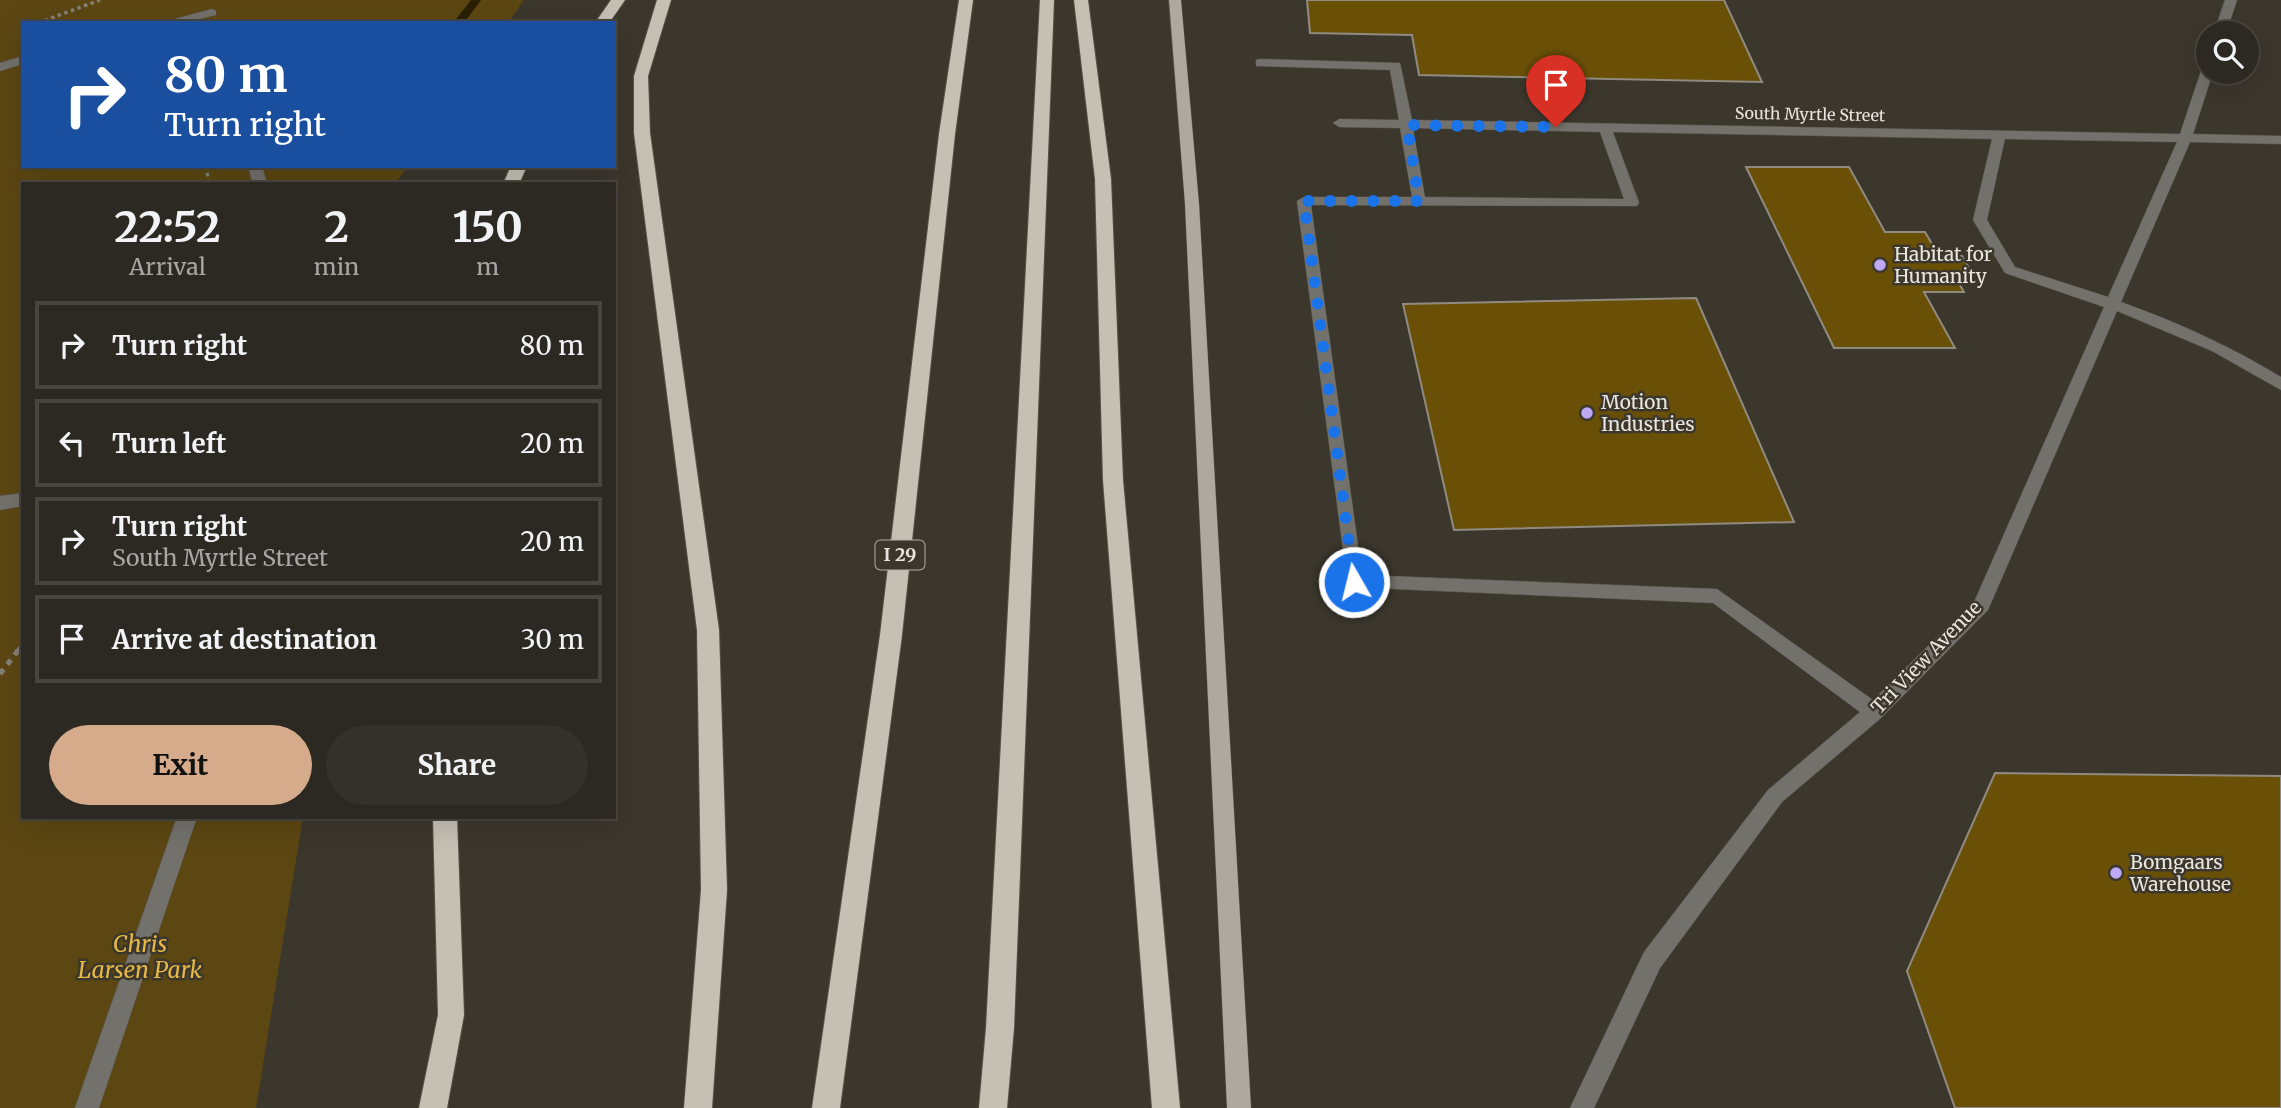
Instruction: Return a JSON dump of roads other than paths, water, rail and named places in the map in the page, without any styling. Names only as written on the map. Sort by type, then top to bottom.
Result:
[{"type":"highway","points":[[603,21],[618,0]]},
{"type":"highway","points":[[664,0],[640,76],[642,133],[708,630],[714,890],[698,1108]]},
{"type":"highway","name":"I 29","points":[[826,1108],[891,635],[947,134],[966,0]]},
{"type":"highway","points":[[993,1108],[1000,1014],[1047,0]]},
{"type":"highway","points":[[1081,0],[1103,179],[1113,480],[1166,1108]]},
{"type":"highway","points":[[433,1108],[451,1015],[445,819]]},
{"type":"main road","points":[[1175,0],[1192,204],[1239,1108]]},
{"type":"street","points":[[185,21],[213,18],[212,0]]},
{"type":"street","points":[[2224,21],[2231,0]]},
{"type":"street","points":[[0,67],[21,61]]},
{"type":"street","points":[[1260,63],[1396,66],[1419,201]]},
{"type":"street","name":"Tri View Avenue","points":[[1582,1108],[1652,960],[1775,796],[1874,712],[1982,605],[2186,138],[2203,84]]},
{"type":"street","name":"South Myrtle Street","points":[[1339,123],[2281,140]]},
{"type":"street","points":[[1605,128],[1633,203],[1304,201],[1354,582],[1717,596],[1874,712]]},
{"type":"street","points":[[1999,135],[1980,220],[2010,270],[2112,303],[2249,363],[2281,384]]},
{"type":"street","points":[[0,503],[21,499]]},
{"type":"street","points":[[87,1108],[186,819]]},
{"type":"waterway","points":[[460,21],[476,0]]},
{"type":"place","name":"Habitat for Humanity","points":[[1880,265]]},
{"type":"place","name":"Motion Industries","points":[[1587,413]]},
{"type":"place","name":"Bomgaars Warehouse","points":[[2116,873]]},
{"type":"park label","name":"Chris Larsen Park","points":[[140,957]]}]
